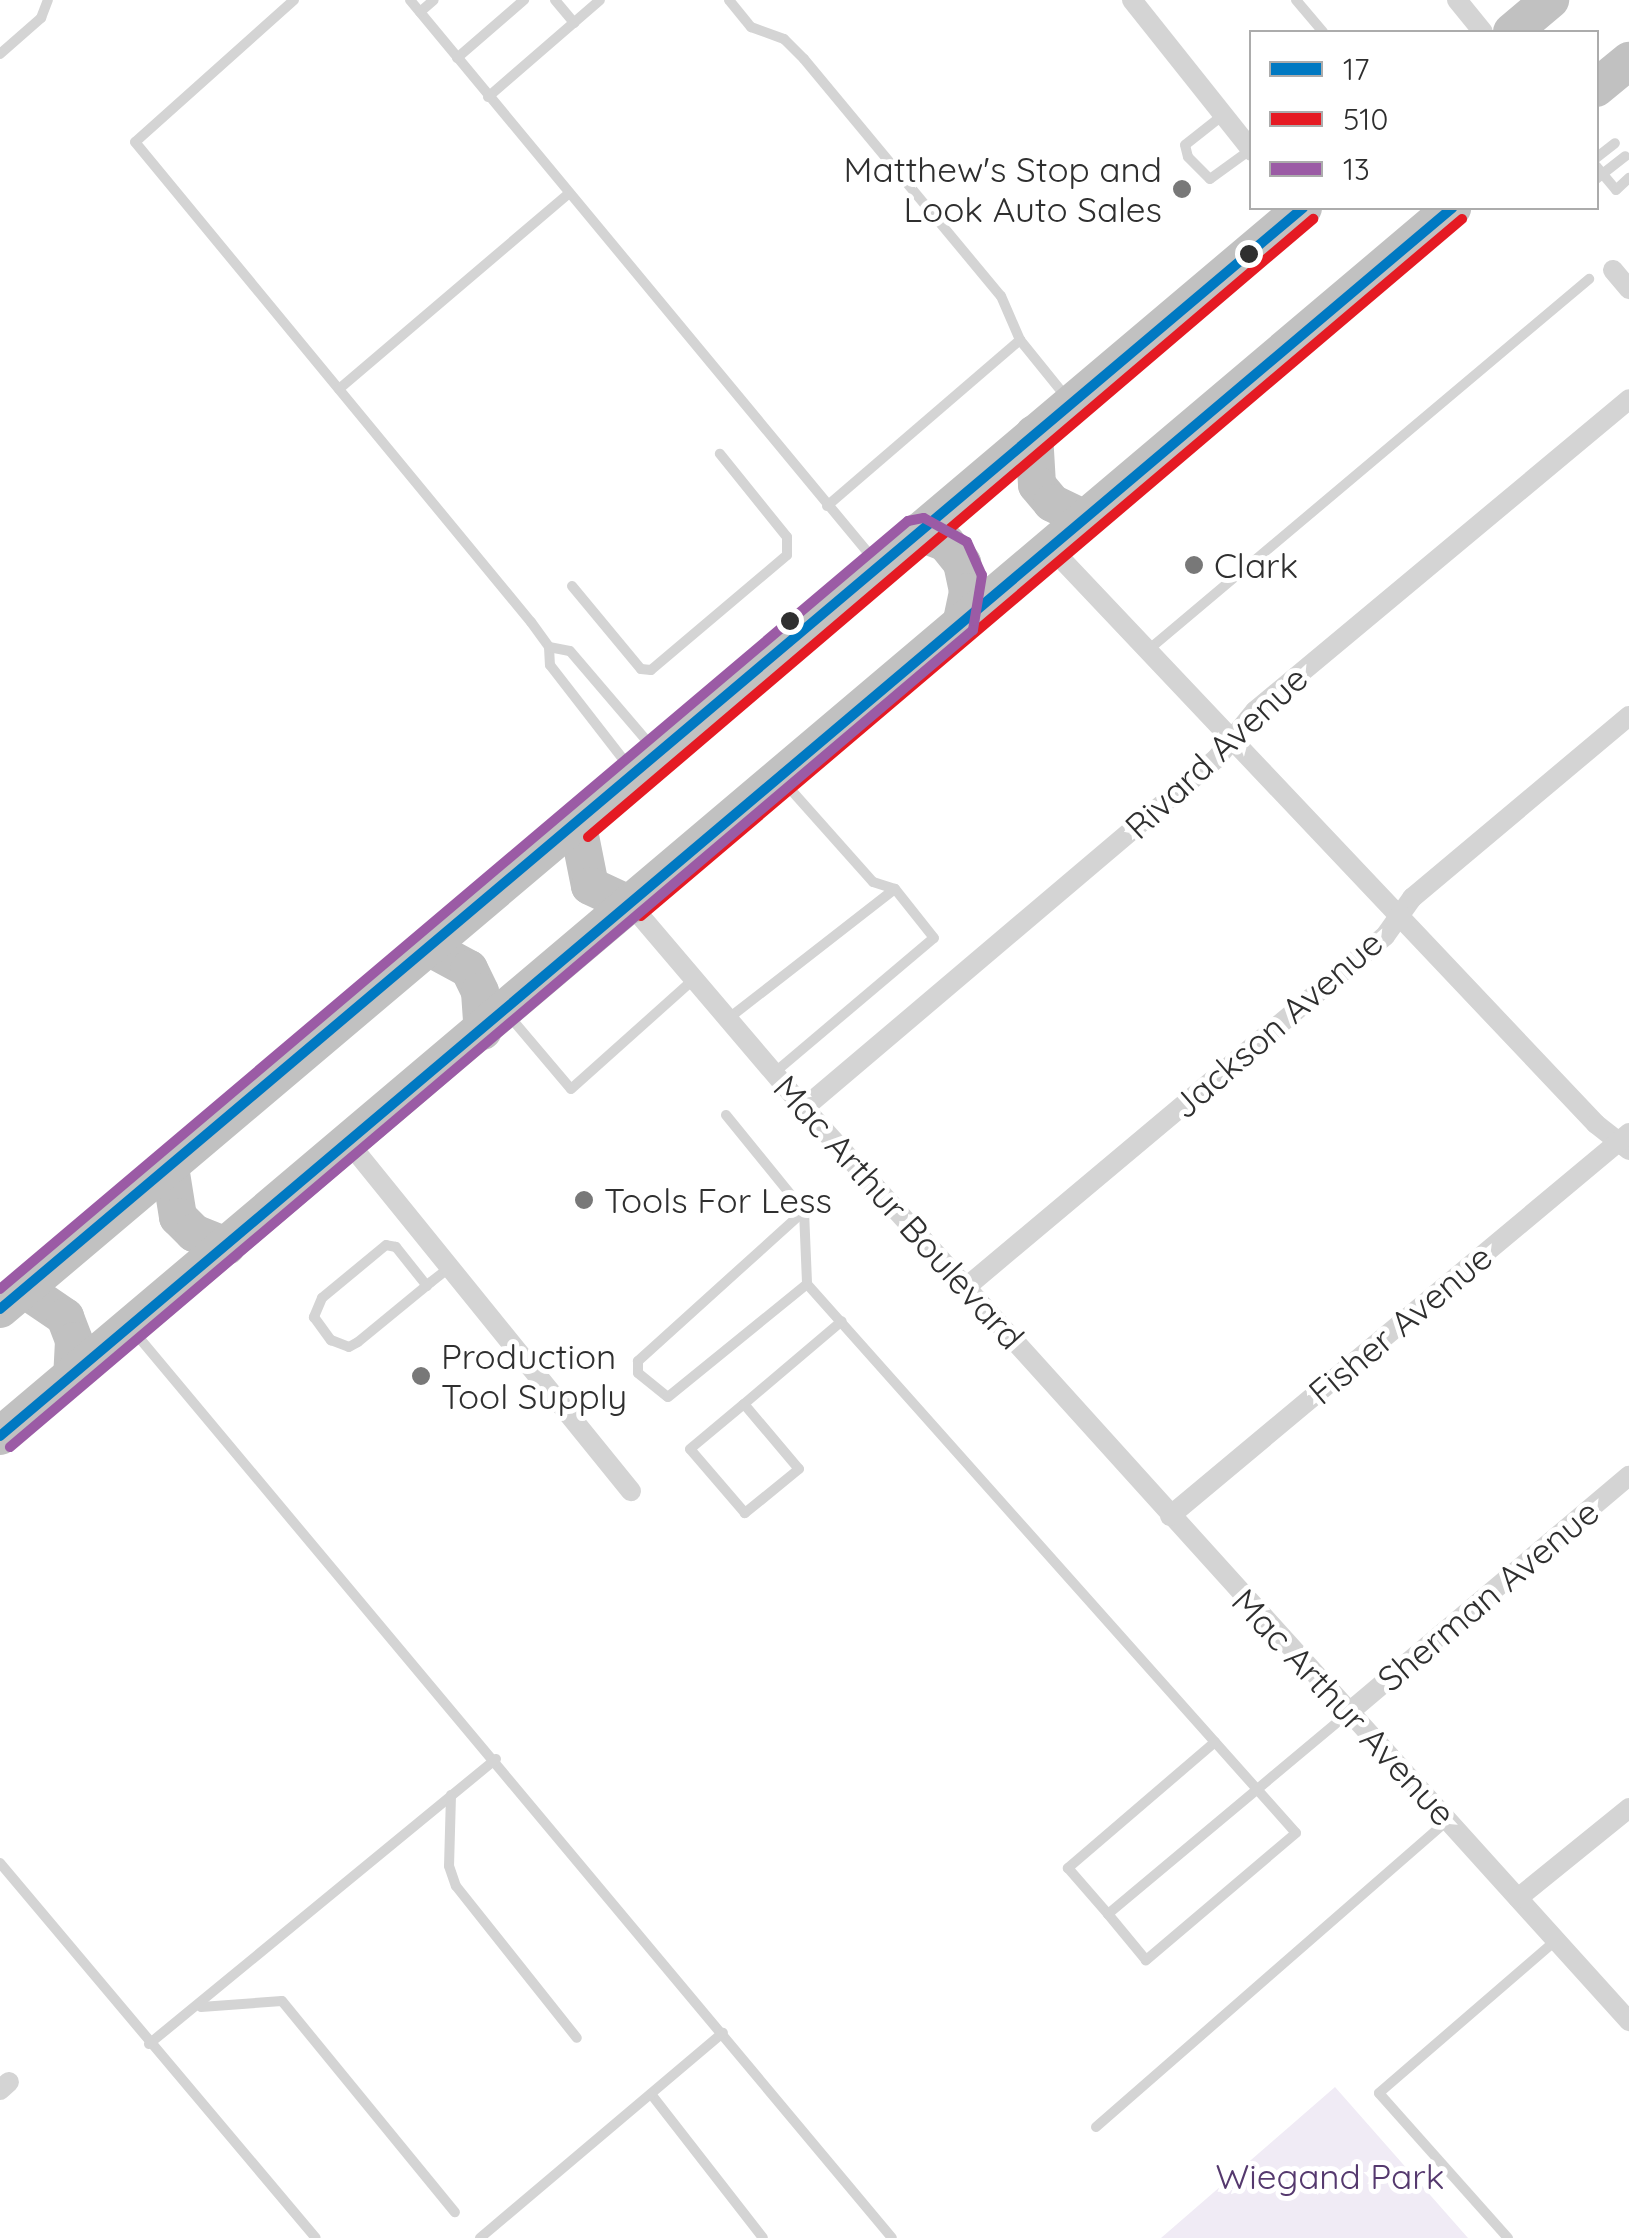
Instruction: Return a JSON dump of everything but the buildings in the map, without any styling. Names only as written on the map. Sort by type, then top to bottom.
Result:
[{"type":"highway","points":[[12,1299],[578,826],[1298,210]]},
{"type":"highway","points":[[0,1436],[631,906],[1433,211]]},
{"type":"highway","points":[[1034,434],[1037,485],[1052,503],[1083,518]]},
{"type":"highway","points":[[918,532],[946,543],[962,563],[968,592],[962,620]]},
{"type":"highway","points":[[578,826],[590,886],[631,906]]},
{"type":"highway","points":[[432,949],[470,970],[495,1021]]},
{"type":"highway","points":[[170,1168],[178,1216],[194,1233],[226,1246]]},
{"type":"highway","points":[[12,1299],[65,1316],[74,1341],[72,1375]]},
{"type":"street","points":[[1132,0],[1249,148]]},
{"type":"street","points":[[1457,0],[1482,30]]},
{"type":"street","points":[[1613,270],[1629,290]]},
{"type":"street","name":"Rivard Avenue","points":[[804,1108],[1216,759],[1255,712],[1629,398]]},
{"type":"street","points":[[1049,546],[1396,914],[1626,1141]]},
{"type":"street","name":"Jackson Avenue","points":[[965,1288],[1385,936],[1396,914],[1629,716]]},
{"type":"street","name":"Mac Arthur Boulevard","points":[[631,906],[804,1108],[1170,1516]]},
{"type":"street","name":"Fisher Avenue","points":[[1170,1516],[1626,1141]]},
{"type":"street","points":[[349,1144],[632,1491]]},
{"type":"street","name":"Sherman Avenue","points":[[1347,1714],[1629,1476]]},
{"type":"street","name":"Mac Arthur Avenue","points":[[1170,1516],[1518,1898]]},
{"type":"street","points":[[1629,1808],[1518,1898],[1629,2021]]},
{"type":"lane","points":[[0,54],[41,18],[48,0]]},
{"type":"lane","points":[[294,0],[135,142],[550,647],[550,665],[647,766]]},
{"type":"lane","points":[[410,0],[566,195],[879,566]]},
{"type":"lane","points":[[420,12],[434,0]]},
{"type":"lane","points":[[456,58],[524,0]]},
{"type":"lane","points":[[555,0],[574,22]]},
{"type":"lane","points":[[488,97],[600,0]]},
{"type":"lane","points":[[729,0],[751,27],[784,39],[804,59],[1001,296],[1020,340],[1071,402]]},
{"type":"lane","points":[[1296,0],[1320,30]]},
{"type":"lane","points":[[1223,115],[1185,145],[1188,157],[1210,179],[1249,151]]},
{"type":"lane","points":[[1599,156],[1615,143]]},
{"type":"lane","points":[[1625,156],[1599,173],[1616,190],[1629,178]]},
{"type":"lane","points":[[339,389],[566,195]]},
{"type":"lane","points":[[1147,650],[1589,279]]},
{"type":"lane","points":[[827,506],[1020,340]]},
{"type":"lane","points":[[572,586],[641,669],[651,670],[787,554],[787,537],[720,454]]},
{"type":"lane","points":[[550,647],[570,651],[647,766]]},
{"type":"lane","points":[[774,1073],[934,938],[896,889],[873,882],[780,778]]},
{"type":"lane","points":[[729,1018],[896,889]]},
{"type":"lane","points":[[495,1021],[570,1088],[694,979]]},
{"type":"lane","points":[[726,1116],[804,1211],[807,1284],[1257,1787],[1296,1834],[1146,1960],[1068,1868],[1215,1742]]},
{"type":"lane","points":[[804,1211],[638,1361],[638,1373],[668,1397],[807,1284]]},
{"type":"lane","points":[[427,1286],[396,1247],[386,1244],[322,1298],[314,1317],[331,1340],[349,1347],[427,1286],[450,1267]]},
{"type":"lane","points":[[744,1404],[799,1468],[745,1513],[690,1449],[842,1321]]},
{"type":"lane","points":[[130,1327],[892,2238]]},
{"type":"lane","points":[[1108,1914],[1347,1714]]},
{"type":"lane","points":[[150,2044],[496,1760]]},
{"type":"lane","points":[[452,1795],[449,1866],[456,1886],[576,2038]]},
{"type":"lane","points":[[1096,2127],[1448,1821]]},
{"type":"lane","points":[[0,1863],[316,2238]]},
{"type":"lane","points":[[1508,2238],[1379,2093],[1555,1941]]},
{"type":"lane","points":[[197,2008],[282,2001],[455,2212]]},
{"type":"lane","points":[[486,2236],[723,2034]]},
{"type":"lane","points":[[651,2094],[763,2238]]},
{"type":"green space","name":"Wiegand Park","points":[[1335,2087],[1468,2238],[1161,2238]]},
{"type":"transit line","name":"17","points":[[0,1309],[1301,210]]},
{"type":"transit line","name":"17","points":[[0,1436],[1450,210]]},
{"type":"transit line","name":"510","points":[[588,837],[1313,219]]},
{"type":"transit line","name":"510","points":[[641,916],[1462,219]]},
{"type":"transit line","name":"13","points":[[0,1289],[908,521],[924,518],[967,542],[982,575],[973,630],[10,1447]]},
{"type":"place","name":"Matthew's Stop and Look Auto Sales","points":[[1182,189]]},
{"type":"place","name":"Clark","points":[[1194,565]]},
{"type":"place","name":"Tools For Less","points":[[584,1200]]},
{"type":"place","name":"Production Tool Supply","points":[[421,1376]]}]
